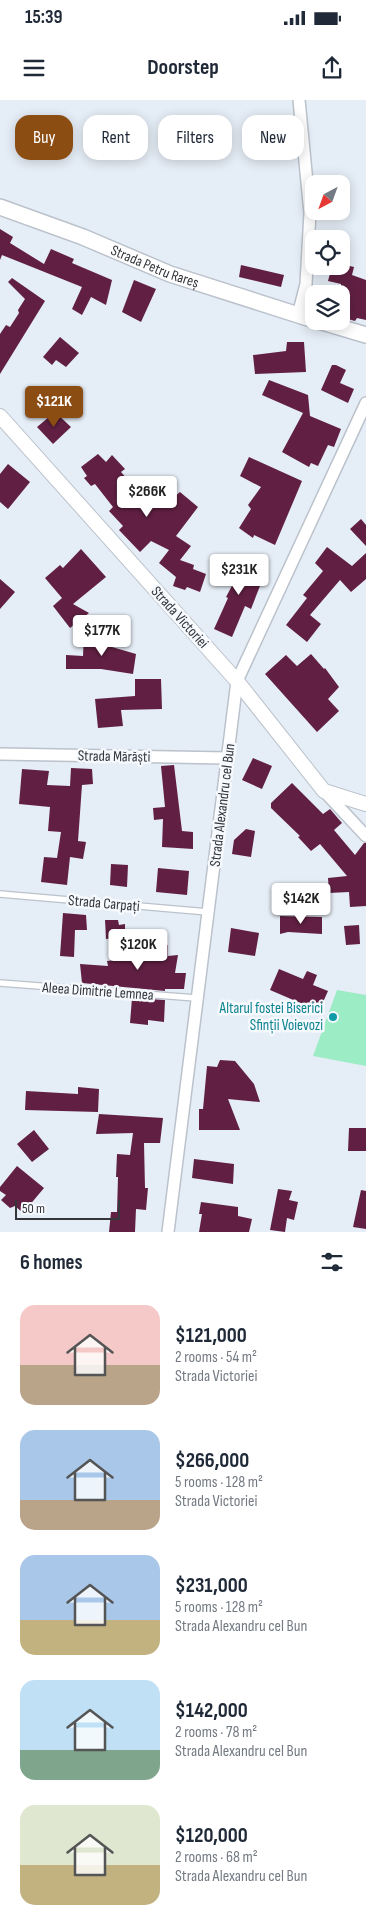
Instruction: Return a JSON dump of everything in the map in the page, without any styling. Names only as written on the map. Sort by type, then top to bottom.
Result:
[{"type":"main road","name":"Strada Petru Rareș","points":[[0,207],[83,237],[170,274],[305,317]]},
{"type":"main road","points":[[350,330],[366,334]]},
{"type":"street","points":[[298,315],[306,284],[310,212],[299,100]]},
{"type":"street","name":"Strada Alexandru cel Bun","points":[[168,1232],[237,681],[366,403]]},
{"type":"street","name":"Strada Victoriei","points":[[0,416],[237,681],[324,791]]},
{"type":"street","name":"Strada Mărăști","points":[[0,754],[228,758]]},
{"type":"street","points":[[324,791],[366,804]]},
{"type":"street","points":[[324,791],[366,836]]},
{"type":"lane","name":"Strada Carpați","points":[[0,894],[208,912]]},
{"type":"lane","name":"Aleea Dimitrie Lemnea","points":[[0,983],[196,998]]},
{"type":"green space","points":[[337,990],[366,995],[366,1066],[313,1056]]},
{"type":"building","points":[[0,229],[13,237],[10,243],[44,264],[51,249],[74,259],[72,263],[112,280],[106,305],[91,297],[82,315],[72,309],[82,287],[2,255],[0,260]]},
{"type":"building","points":[[241,265],[284,275],[281,287],[239,277]]},
{"type":"building","points":[[350,266],[354,267],[352,275],[366,280],[366,320],[357,318],[355,321],[350,320],[350,285],[341,285],[328,281],[330,275],[350,275]]},
{"type":"building","points":[[12,278],[45,301],[0,374],[0,334],[6,325],[10,327],[25,299],[8,282]]},
{"type":"building","points":[[134,280],[156,289],[141,322],[122,312]]},
{"type":"building","points":[[60,337],[79,353],[66,367],[56,360],[52,365],[43,357]]},
{"type":"building","points":[[287,342],[304,342],[306,372],[255,374],[253,355],[286,351]]},
{"type":"building","points":[[332,365],[346,370],[340,383],[354,389],[348,403],[321,390]]},
{"type":"building","points":[[269,380],[308,395],[310,416],[341,429],[334,447],[328,445],[318,466],[311,463],[309,467],[282,452],[303,413],[262,395]]},
{"type":"building","points":[[55,412],[71,427],[53,444],[37,427]]},
{"type":"building","points":[[98,454],[106,462],[112,455],[125,469],[121,472],[136,489],[140,485],[145,485],[162,507],[180,492],[198,507],[176,536],[191,546],[180,560],[194,565],[193,569],[206,574],[200,592],[187,587],[185,590],[173,586],[176,577],[159,563],[169,550],[151,541],[140,552],[119,530],[123,526],[109,511],[113,507],[95,484],[91,486],[84,478],[87,476],[81,467]]},
{"type":"building","points":[[249,457],[302,481],[275,545],[254,535],[253,538],[239,528],[251,509],[248,505],[261,487],[240,476]]},
{"type":"building","points":[[8,464],[30,482],[8,509],[0,502],[0,474]]},
{"type":"building","points":[[361,519],[366,525],[366,546],[350,529]]},
{"type":"building","points":[[327,547],[352,566],[366,553],[366,579],[351,592],[340,580],[310,615],[321,624],[307,642],[286,625],[307,598],[303,595],[323,571],[315,563]]},
{"type":"building","points":[[81,549],[106,577],[73,604],[89,613],[70,628],[53,606],[62,598],[45,578],[60,565],[63,568]]},
{"type":"building","points":[[239,560],[265,573],[251,609],[245,606],[232,637],[214,629],[234,582],[228,580]]},
{"type":"building","points":[[0,579],[15,592],[0,609]]},
{"type":"building","points":[[84,633],[109,640],[112,647],[136,654],[133,674],[101,669],[66,669],[66,655],[83,656]]},
{"type":"building","points":[[311,654],[325,668],[339,687],[328,699],[339,711],[317,732],[265,674],[286,655],[297,666]]},
{"type":"building","points":[[135,679],[161,679],[162,709],[121,710],[123,726],[98,728],[95,699],[135,696]]},
{"type":"building","points":[[253,758],[272,766],[262,789],[242,780]]},
{"type":"building","points":[[174,765],[182,831],[193,832],[193,849],[162,847],[163,819],[154,820],[153,808],[165,807],[161,766]]},
{"type":"building","points":[[71,768],[92,769],[93,784],[82,785],[78,841],[86,842],[83,859],[70,857],[67,885],[41,882],[44,857],[57,858],[61,832],[48,831],[50,807],[19,804],[22,769],[49,771],[47,785],[70,786]]},
{"type":"building","points":[[292,783],[323,814],[330,809],[342,823],[334,830],[355,855],[366,843],[366,906],[350,907],[349,892],[329,893],[328,878],[347,876],[320,844],[311,851],[298,837],[300,836],[271,808],[271,803]]},
{"type":"building","points":[[246,829],[255,831],[251,857],[232,854],[234,840]]},
{"type":"building","points":[[111,864],[128,865],[127,887],[110,885]]},
{"type":"building","points":[[158,868],[189,871],[187,895],[156,892]]},
{"type":"building","points":[[63,913],[86,915],[87,930],[75,930],[74,957],[60,956]]},
{"type":"building","points":[[280,916],[322,917],[322,934],[288,932],[280,934]]},
{"type":"building","points":[[105,920],[118,920],[119,925],[125,924],[125,937],[106,939]]},
{"type":"building","points":[[359,925],[360,944],[346,945],[344,926]]},
{"type":"building","points":[[231,928],[259,933],[255,956],[228,952]]},
{"type":"building","points":[[168,945],[168,956],[178,955],[175,973],[186,973],[184,989],[165,989],[165,991],[82,983],[80,964],[108,966],[107,961],[139,958],[140,946]]},
{"type":"building","points":[[279,969],[303,979],[307,971],[317,975],[313,985],[328,991],[319,1011],[270,990]]},
{"type":"building","points":[[132,998],[165,1000],[164,1022],[148,1020],[148,1025],[130,1023]]},
{"type":"building","points":[[220,1060],[235,1061],[254,1084],[260,1102],[228,1099],[240,1130],[199,1130],[199,1109],[203,1109],[207,1066],[217,1067]]},
{"type":"building","points":[[78,1087],[99,1089],[98,1112],[25,1110],[26,1091],[78,1094]]},
{"type":"building","points":[[99,1114],[163,1118],[160,1143],[144,1143],[145,1188],[148,1188],[146,1210],[136,1209],[135,1232],[109,1232],[111,1212],[117,1212],[117,1154],[130,1155],[133,1133],[96,1134]]},
{"type":"building","points":[[349,1128],[366,1128],[366,1151],[348,1151]]},
{"type":"building","points":[[34,1130],[49,1149],[32,1162],[17,1144]]},
{"type":"building","points":[[194,1159],[234,1164],[233,1184],[192,1178]]},
{"type":"building","points":[[17,1166],[44,1188],[23,1213],[15,1206],[10,1208],[1,1200],[6,1195],[0,1191],[0,1187]]},
{"type":"building","points":[[278,1189],[292,1191],[289,1200],[298,1202],[294,1220],[287,1218],[285,1232],[270,1230]]},
{"type":"building","points":[[361,1190],[366,1191],[366,1229],[353,1227]]},
{"type":"building","points":[[201,1202],[238,1207],[238,1216],[252,1219],[249,1232],[199,1232],[202,1214],[199,1214]]},
{"type":"place","name":"Altarul fostei Biserici Sfinții Voievozi","points":[[333,1017]]}]
